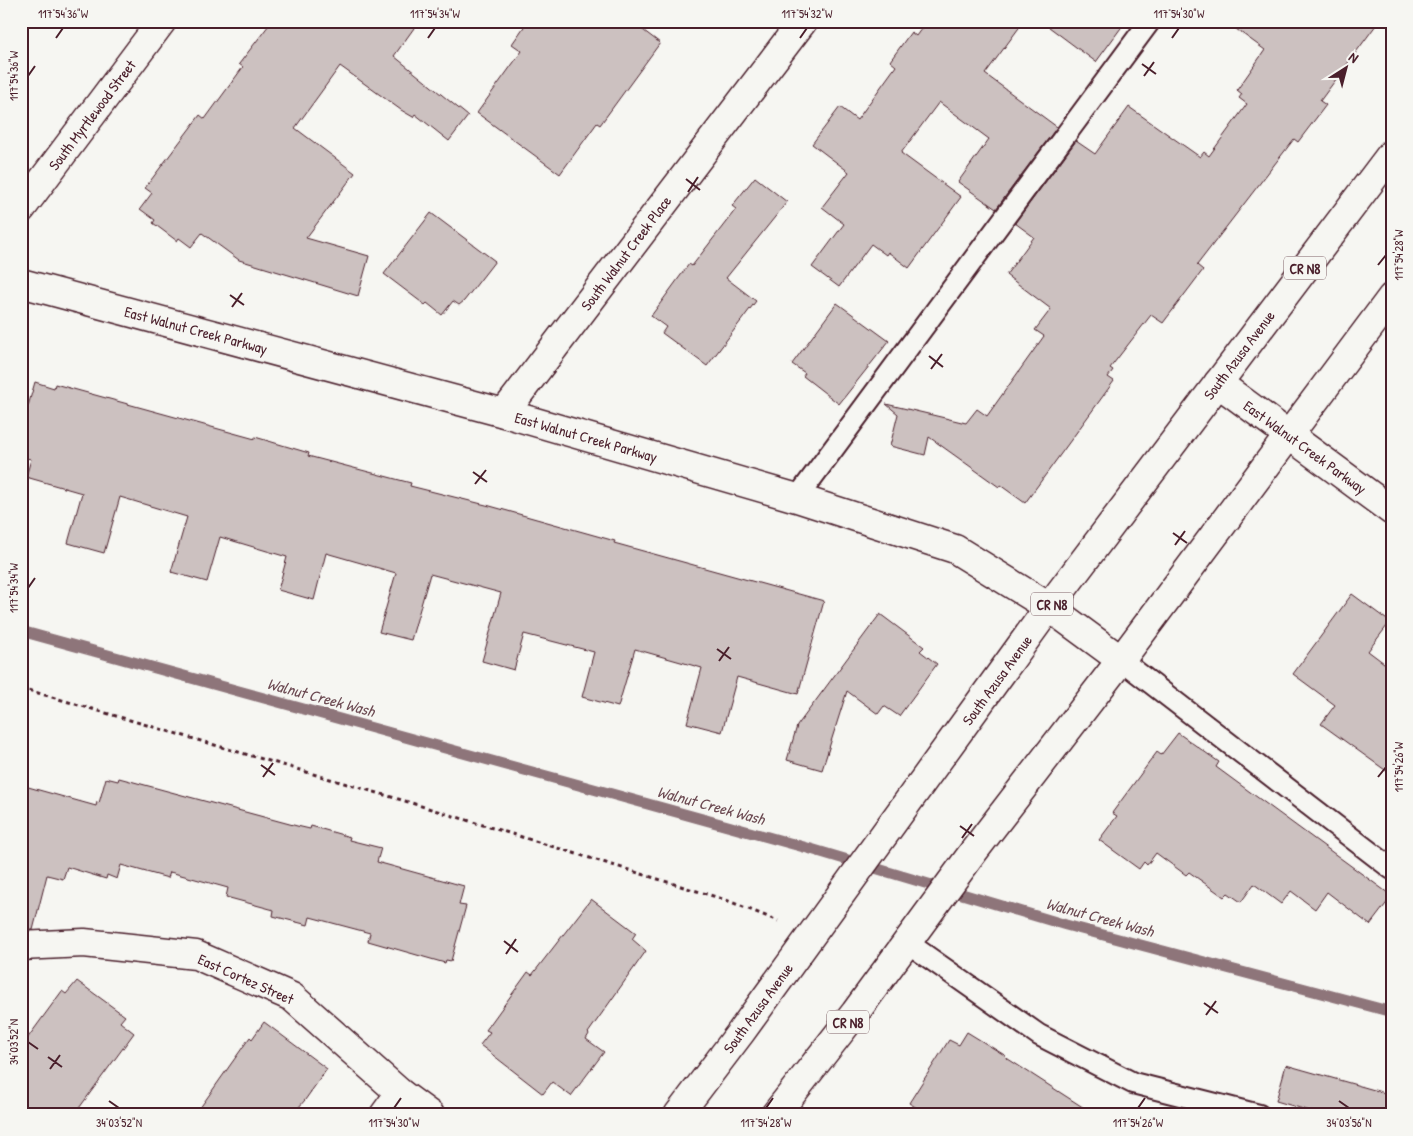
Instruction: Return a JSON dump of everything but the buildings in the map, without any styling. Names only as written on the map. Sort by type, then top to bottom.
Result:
[{"type":"street","name":"South Myrtlewood Street","points":[[21,209],[162,21]]},
{"type":"street","name":"South Walnut Creek Place","points":[[504,413],[803,21]]},
{"type":"street","name":"South Azusa Avenue","points":[[678,1115],[808,941],[1050,607],[1392,153]]},
{"type":"street","name":"East Walnut Creek Parkway","points":[[21,284],[504,413],[797,498],[955,550],[1050,607],[1121,660]]},
{"type":"street","name":"CR N8","points":[[775,1115],[1121,660],[1392,298]]},
{"type":"street","name":"East Walnut Creek Parkway","points":[[1218,383],[1392,511]]},
{"type":"street","name":"East Cortez Street","points":[[21,946],[84,943],[196,956],[292,997],[400,1093],[430,1115]]},
{"type":"street","points":[[384,1115],[400,1093]]},
{"type":"lane","points":[[797,498],[1150,21]]},
{"type":"lane","points":[[1121,660],[1392,869]]},
{"type":"lane","points":[[913,935],[1039,1035],[1133,1083],[1259,1115]]},
{"type":"path","points":[[21,688],[405,801],[726,900],[778,922],[808,941]]},
{"type":"waterway","name":"Walnut Creek Wash","points":[[21,631],[811,849],[1066,925],[1392,1012]]}]
